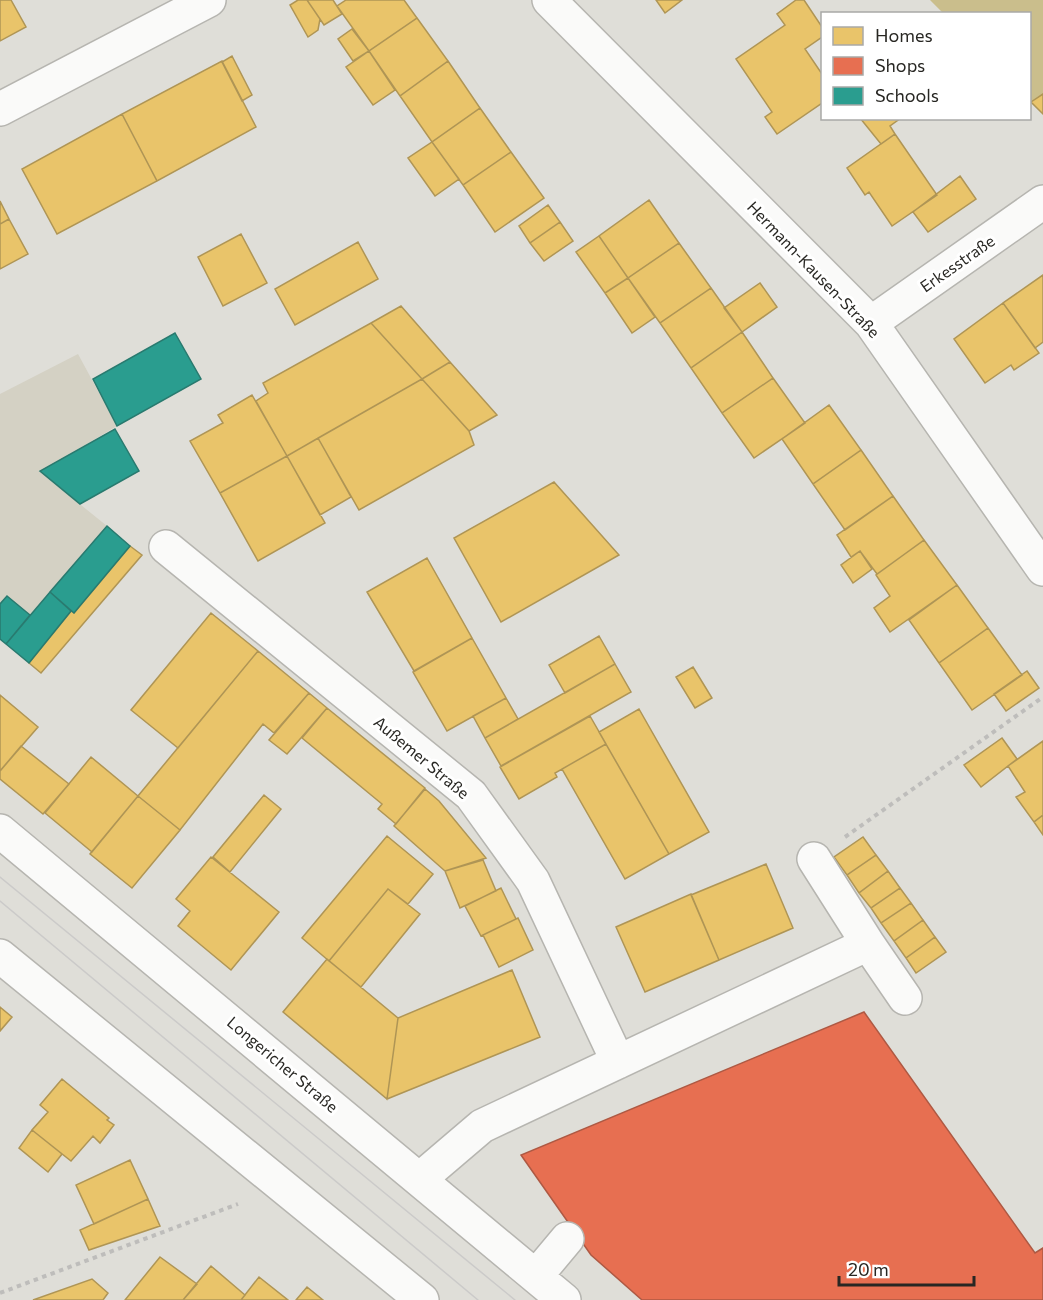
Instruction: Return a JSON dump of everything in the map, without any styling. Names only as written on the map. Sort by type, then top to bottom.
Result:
[{"type":"street","points":[[0,110],[209,0]]},
{"type":"street","name":"Hermann-Kausen-Straße","points":[[549,0],[871,323],[1043,569]]},
{"type":"street","name":"Erkesstraße","points":[[871,323],[1043,202]]},
{"type":"street","name":"Außemer Straße","points":[[166,547],[471,795],[533,881],[618,1062]]},
{"type":"street","name":"Longericher Straße","points":[[0,831],[421,1178],[564,1300]]},
{"type":"street","points":[[814,859],[905,998]]},
{"type":"street","points":[[421,1178],[482,1126],[868,944]]},
{"type":"street","points":[[0,956],[422,1300]]},
{"type":"street","points":[[536,1276],[567,1239]]},
{"type":"path","points":[[814,859],[1043,697]]},
{"type":"path","points":[[0,1293],[283,1187]]},
{"type":"shaded area","points":[[930,0],[1043,0],[1043,94],[1031,102],[1031,12],[942,12]]},
{"type":"shaded area","points":[[78,354],[117,426],[40,472],[107,526],[30,615],[7,596],[0,604],[0,394]]},
{"type":"building: Homes","points":[[0,0],[11,0],[26,27],[0,41]]},
{"type":"building: Homes","points":[[298,0],[307,0],[320,19],[318,30],[308,37],[290,5]]},
{"type":"building: Homes","points":[[307,0],[333,0],[342,14],[324,25]]},
{"type":"building: Homes","points":[[346,0],[404,0],[417,18],[369,51],[337,6]]},
{"type":"building: Homes","points":[[656,0],[682,0],[665,13]]},
{"type":"building: Homes","points":[[796,0],[804,0],[821,26],[821,38],[805,49],[821,73],[821,104],[777,134],[765,117],[772,112],[736,59],[785,25],[777,14]]},
{"type":"building: Homes","points":[[417,18],[448,61],[400,96],[369,51]]},
{"type":"building: Homes","points":[[352,29],[369,51],[353,61],[338,39]]},
{"type":"building: Homes","points":[[369,51],[395,90],[373,105],[346,67]]},
{"type":"building: Homes","points":[[232,56],[252,95],[242,101],[222,62]]},
{"type":"building: Homes","points":[[222,61],[256,127],[157,181],[122,114]]},
{"type":"building: Homes","points":[[448,61],[480,108],[432,142],[400,96]]},
{"type":"building: Homes","points":[[1043,94],[1043,114],[1031,102]]},
{"type":"building: Homes","points":[[480,108],[511,152],[463,185],[432,142]]},
{"type":"building: Homes","points":[[122,114],[157,181],[57,234],[22,169]]},
{"type":"building: Homes","points":[[862,120],[898,120],[890,126],[895,134],[881,144]]},
{"type":"building: Homes","points":[[895,134],[937,195],[892,226],[869,192],[865,195],[847,168]]},
{"type":"building: Homes","points":[[432,142],[459,179],[435,196],[408,158]]},
{"type":"building: Homes","points":[[511,152],[544,198],[495,232],[463,185]]},
{"type":"building: Homes","points":[[960,176],[976,199],[928,232],[913,212]]},
{"type":"building: Homes","points":[[649,200],[679,243],[628,278],[599,236]]},
{"type":"building: Homes","points":[[0,201],[9,219],[0,224]]},
{"type":"building: Homes","points":[[548,205],[560,222],[530,243],[519,226]]},
{"type":"building: Homes","points":[[9,219],[28,254],[0,269],[0,224]]},
{"type":"building: Homes","points":[[560,222],[573,241],[544,261],[530,243]]},
{"type":"building: Homes","points":[[241,234],[267,283],[223,306],[198,257]]},
{"type":"building: Homes","points":[[599,236],[628,278],[605,293],[576,252]]},
{"type":"building: Homes","points":[[358,242],[378,279],[295,325],[275,289]]},
{"type":"building: Homes","points":[[679,243],[711,288],[660,323],[628,278]]},
{"type":"building: Homes","points":[[1043,275],[1043,342],[1035,348],[1003,303]]},
{"type":"building: Homes","points":[[628,278],[655,317],[632,333],[605,293]]},
{"type":"building: Homes","points":[[760,283],[777,307],[742,332],[724,308]]},
{"type":"building: Homes","points":[[711,288],[742,332],[691,368],[660,323]]},
{"type":"building: Homes","points":[[1003,303],[1039,353],[1014,370],[1011,365],[985,383],[954,339]]},
{"type":"building: Homes","points":[[401,306],[450,362],[422,379],[371,323]]},
{"type":"building: Homes","points":[[371,323],[422,379],[287,456],[256,401],[268,393],[263,383]]},
{"type":"building: Homes","points":[[742,332],[773,378],[722,413],[691,368]]},
{"type":"building: Homes","points":[[450,362],[497,415],[469,431],[422,379]]},
{"type":"building: Homes","points":[[773,378],[805,423],[754,458],[722,413]]},
{"type":"building: Homes","points":[[422,379],[469,431],[474,445],[359,510],[318,438]]},
{"type":"building: Homes","points":[[252,395],[287,456],[220,493],[190,441],[223,423],[218,415]]},
{"type":"building: Homes","points":[[829,405],[861,450],[813,484],[782,439]]},
{"type":"building: Homes","points":[[318,438],[351,497],[320,515],[287,456]]},
{"type":"building: Homes","points":[[861,450],[893,496],[845,530],[813,484]]},
{"type":"building: Homes","points":[[287,456],[325,523],[258,561],[220,493]]},
{"type":"building: Homes","points":[[554,482],[619,555],[501,622],[454,538]]},
{"type":"building: Homes","points":[[893,496],[924,540],[877,574],[860,551],[851,557],[837,535]]},
{"type":"building: Homes","points":[[924,540],[957,585],[890,632],[874,608],[890,596],[876,575]]},
{"type":"building: Homes","points":[[130,546],[142,555],[41,673],[29,663],[71,611],[74,613]]},
{"type":"building: Homes","points":[[860,551],[872,569],[853,583],[841,565]]},
{"type":"building: Homes","points":[[427,558],[472,638],[414,671],[367,592]]},
{"type":"building: Homes","points":[[957,585],[988,628],[939,663],[909,620]]},
{"type":"building: Homes","points":[[211,613],[258,651],[178,748],[131,710]]},
{"type":"building: Homes","points":[[988,628],[1022,675],[972,710],[939,663]]},
{"type":"building: Homes","points":[[599,636],[615,664],[565,693],[549,665]]},
{"type":"building: Homes","points":[[472,638],[506,698],[447,731],[413,672]]},
{"type":"building: Homes","points":[[258,651],[309,693],[274,733],[263,724],[180,830],[138,796]]},
{"type":"building: Homes","points":[[615,664],[631,692],[501,766],[485,738]]},
{"type":"building: Homes","points":[[693,667],[712,698],[695,708],[676,677]]},
{"type":"building: Homes","points":[[1027,671],[1039,688],[1006,711],[994,694]]},
{"type":"building: Homes","points":[[309,693],[327,708],[287,754],[269,740]]},
{"type":"building: Homes","points":[[0,695],[38,727],[0,771]]},
{"type":"building: Homes","points":[[506,698],[518,719],[485,738],[473,716]]},
{"type":"building: Homes","points":[[327,708],[425,788],[396,824],[378,809],[382,804],[302,738]]},
{"type":"building: Homes","points":[[639,709],[709,832],[669,854],[599,732]]},
{"type":"building: Homes","points":[[590,716],[606,744],[555,773],[557,777],[519,799],[500,767]]},
{"type":"building: Homes","points":[[1002,738],[1017,759],[981,787],[964,765]]},
{"type":"building: Homes","points":[[1043,741],[1043,815],[1034,822],[1016,797],[1025,792],[1008,766]]},
{"type":"building: Homes","points":[[606,744],[669,854],[625,879],[562,769]]},
{"type":"building: Homes","points":[[21,746],[69,784],[43,814],[0,779],[0,771]]},
{"type":"building: Homes","points":[[91,757],[138,796],[92,852],[45,813]]},
{"type":"building: Homes","points":[[425,789],[439,801],[486,858],[445,871],[394,826]]},
{"type":"building: Homes","points":[[264,795],[281,809],[230,872],[213,857]]},
{"type":"building: Homes","points":[[138,796],[180,830],[132,888],[90,854]]},
{"type":"building: Homes","points":[[1043,815],[1043,835],[1034,822]]},
{"type":"building: Homes","points":[[387,836],[433,874],[408,904],[388,889],[329,961],[302,938]]},
{"type":"building: Homes","points":[[863,837],[876,855],[847,875],[834,857]]},
{"type":"building: Homes","points":[[876,855],[888,871],[859,893],[847,875]]},
{"type":"building: Homes","points":[[211,857],[279,912],[231,970],[178,926],[190,911],[176,899]]},
{"type":"building: Homes","points":[[483,860],[496,891],[460,908],[445,871]]},
{"type":"building: Homes","points":[[766,864],[793,928],[719,960],[691,895]]},
{"type":"building: Homes","points":[[888,871],[900,888],[871,908],[859,893]]},
{"type":"building: Homes","points":[[501,888],[516,919],[481,936],[465,906]]},
{"type":"building: Homes","points":[[900,888],[911,903],[881,923],[871,908]]},
{"type":"building: Homes","points":[[388,889],[420,914],[361,987],[329,961]]},
{"type":"building: Homes","points":[[691,894],[719,960],[645,992],[616,927]]},
{"type":"building: Homes","points":[[911,903],[923,920],[894,941],[881,923]]},
{"type":"building: Homes","points":[[518,918],[533,950],[499,967],[483,935]]},
{"type":"building: Homes","points":[[923,920],[935,937],[906,958],[894,941]]},
{"type":"building: Homes","points":[[935,937],[946,952],[916,973],[906,958]]},
{"type":"building: Homes","points":[[327,959],[398,1018],[387,1099],[283,1012]]},
{"type":"building: Homes","points":[[512,970],[540,1037],[387,1099],[398,1018]]},
{"type":"building: Homes","points":[[0,1007],[12,1017],[0,1031]]},
{"type":"building: Homes","points":[[62,1079],[109,1118],[107,1120],[114,1125],[100,1143],[93,1136],[71,1161],[32,1130],[48,1112],[40,1105]]},
{"type":"building: Homes","points":[[32,1130],[62,1154],[48,1172],[19,1148]]},
{"type":"building: Homes","points":[[130,1160],[148,1199],[94,1224],[76,1185]]},
{"type":"building: Homes","points":[[148,1199],[160,1226],[89,1250],[80,1230]]},
{"type":"building: Homes","points":[[160,1257],[197,1284],[183,1300],[125,1300]]},
{"type":"building: Homes","points":[[211,1266],[245,1295],[241,1300],[183,1300]]},
{"type":"building: Homes","points":[[259,1277],[288,1300],[241,1300]]},
{"type":"building: Homes","points":[[92,1279],[108,1293],[103,1300],[33,1300]]},
{"type":"building: Homes","points":[[307,1287],[323,1300],[296,1300]]},
{"type":"building: Shops","points":[[864,1012],[1035,1253],[1043,1248],[1043,1300],[642,1300],[591,1255],[521,1155]]},
{"type":"building: Schools","points":[[175,333],[201,379],[117,426],[93,379]]},
{"type":"building: Schools","points":[[115,429],[139,471],[80,504],[40,471]]},
{"type":"building: Schools","points":[[107,526],[130,546],[74,613],[50,592]]},
{"type":"building: Schools","points":[[50,592],[71,611],[29,663],[6,644]]},
{"type":"building: Schools","points":[[7,596],[30,615],[6,644],[0,639],[0,604]]},
{"type":"tram line","points":[[0,877],[515,1300]]},
{"type":"tram line","points":[[0,901],[478,1300]]}]
